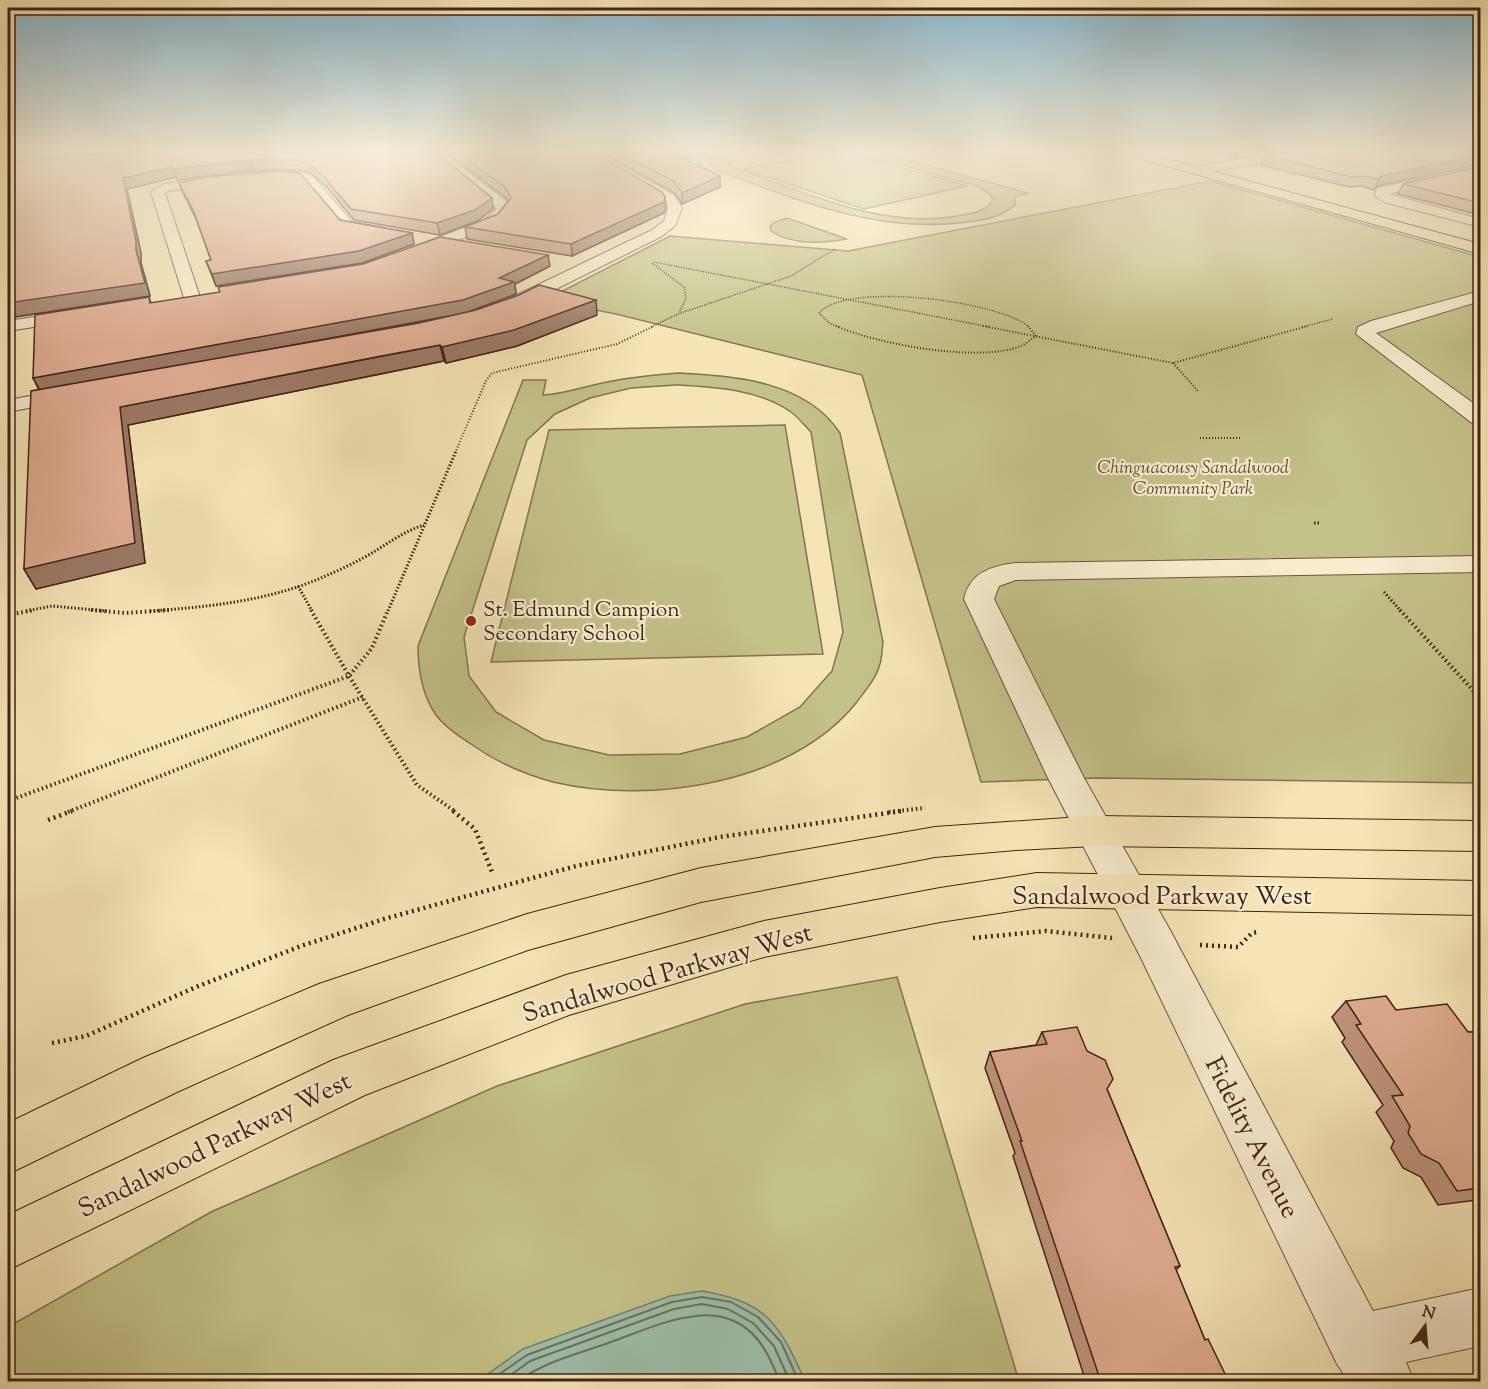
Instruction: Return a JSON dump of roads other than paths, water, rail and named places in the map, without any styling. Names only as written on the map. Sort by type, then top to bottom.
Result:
[{"type":"main road","points":[[1356,215],[1480,249]]},
{"type":"main road","points":[[1390,215],[1480,239]]},
{"type":"main road","points":[[8,1149],[160,1075],[335,999],[527,932],[701,885],[935,842],[1016,835],[1095,831],[1480,836]]},
{"type":"main road","name":"Sandalwood Parkway West","points":[[8,1243],[350,1077],[566,995],[764,939],[940,904],[1036,890],[1480,898]]},
{"type":"street","points":[[166,215],[197,297],[168,301]]},
{"type":"street","points":[[339,215],[348,226],[473,246]]},
{"type":"street","points":[[391,261],[489,223],[498,215]]},
{"type":"street","points":[[492,312],[515,304],[665,228],[674,215]]},
{"type":"street","points":[[1449,215],[1480,223]]},
{"type":"street","points":[[561,261],[591,266]]},
{"type":"street","points":[[1480,296],[1378,325],[1365,331],[1365,334],[1480,418]]},
{"type":"street","points":[[8,326],[99,312]]},
{"type":"street","points":[[8,406],[90,391]]},
{"type":"street","name":"Fidelity Avenue","points":[[1371,1362],[1095,831],[979,599],[980,590],[985,581],[1009,572],[1024,571],[1480,564]]},
{"type":"street","points":[[1371,1362],[1480,1317]]},
{"type":"water","points":[[702,1291],[724,1296],[757,1309],[778,1330],[805,1381],[478,1381],[523,1349],[670,1296]]},
{"type":"place","name":"St. Edmund Campion Secondary School","points":[[471,621]]},
{"type":"park label","name":"Chinguacousy Sandalwood Community Park","points":[[1193,477]]}]
